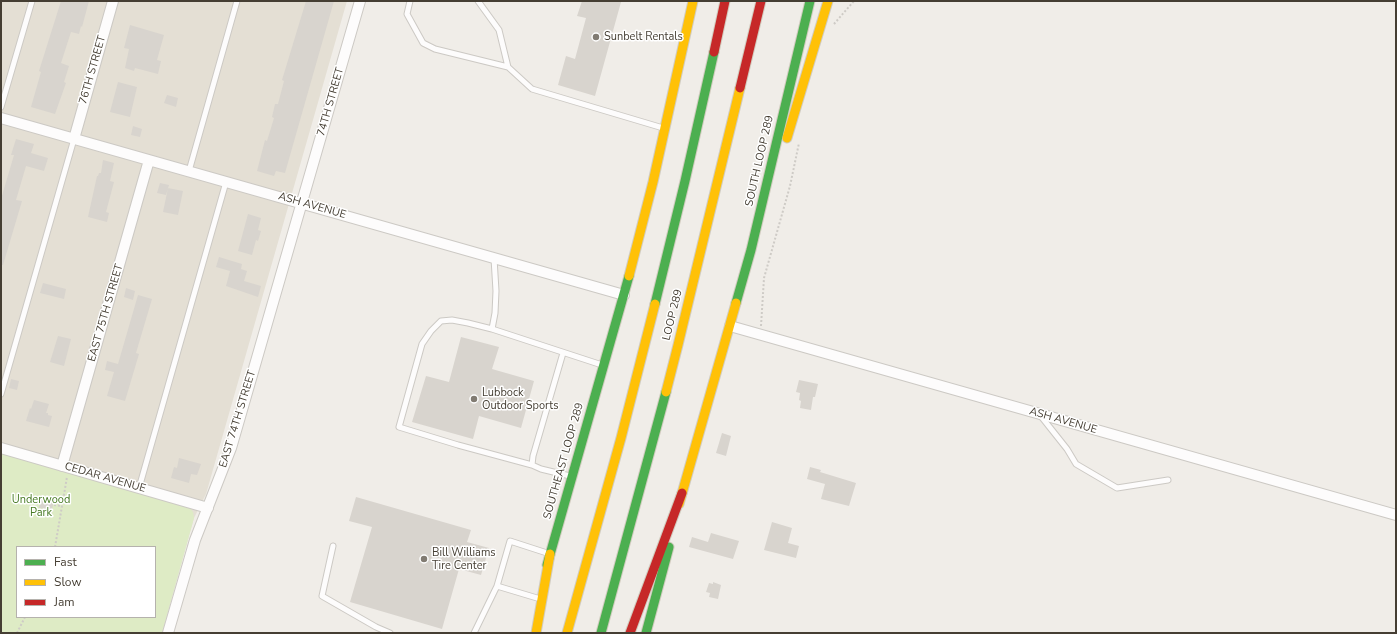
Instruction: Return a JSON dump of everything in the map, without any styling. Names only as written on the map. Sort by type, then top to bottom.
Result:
[{"type":"main road","points":[[624,295],[653,182],[693,1]]},
{"type":"main road","name":"LOOP 289","points":[[567,633],[647,338],[683,188],[725,1]]},
{"type":"main road","name":"LOOP 289","points":[[601,633],[678,345],[762,1]]},
{"type":"main road","name":"SOUTH LOOP 289","points":[[730,326],[751,250],[810,1]]},
{"type":"main road","points":[[751,250],[761,226],[828,1]]},
{"type":"main road","name":"SOUTHEAST LOOP 289","points":[[527,633],[624,295]]},
{"type":"main road","points":[[646,633],[663,574],[682,493],[730,326]]},
{"type":"main road","points":[[630,633],[682,493]]},
{"type":"main road","points":[[536,633],[550,554]]},
{"type":"street","name":"76TH STREET","points":[[74,139],[113,1]]},
{"type":"street","name":"74TH STREET","points":[[301,203],[360,1]]},
{"type":"street","name":"ASH AVENUE","points":[[1,118],[624,295]]},
{"type":"street","name":"EAST 75TH STREET","points":[[66,467],[150,160]]},
{"type":"street","name":"EAST 74TH STREET","points":[[168,633],[195,540],[231,448],[301,203]]},
{"type":"street","name":"ASH AVENUE","points":[[730,326],[1396,515]]},
{"type":"street","name":"CEDAR AVENUE","points":[[1,448],[208,508]]},
{"type":"lane","points":[[1,107],[32,1]]},
{"type":"lane","points":[[189,171],[237,1]]},
{"type":"lane","points":[[410,1],[407,14],[423,43],[435,48],[508,67],[532,89],[664,129]]},
{"type":"lane","points":[[478,1],[499,30],[508,67]]},
{"type":"lane","points":[[1,394],[74,139]]},
{"type":"lane","points":[[139,488],[226,182]]},
{"type":"lane","points":[[492,329],[495,313],[496,291],[494,258]]},
{"type":"lane","points":[[573,477],[399,427],[422,344],[431,331],[441,322],[452,320],[492,329],[604,366]]},
{"type":"lane","points":[[532,465],[533,456],[563,353]]},
{"type":"lane","points":[[1039,414],[1067,449],[1076,464],[1117,488],[1168,480]]},
{"type":"lane","points":[[474,633],[497,586],[510,541],[550,554]]},
{"type":"lane","points":[[333,546],[322,596],[376,627],[390,633]]},
{"type":"lane","points":[[497,586],[538,598]]},
{"type":"path","points":[[832,30],[834,24],[854,1]]},
{"type":"path","points":[[760,335],[764,278],[790,186],[801,136]]},
{"type":"path","points":[[55,546],[62,506],[66,467]]},
{"type":"path","points":[[54,504],[62,506]]},
{"type":"path","points":[[17,633],[25,618]]},
{"type":"shaded area","points":[[1,1],[347,1],[206,494],[194,518],[162,633],[1,633]]},
{"type":"green space","name":"Underwood Park","points":[[1,452],[190,508],[193,512],[194,518],[162,633],[1,633]]},
{"type":"building","points":[[61,1],[89,1],[79,34],[71,32],[61,63],[69,66],[64,82],[66,83],[55,114],[31,107],[41,72],[39,71]]},
{"type":"building","points":[[306,1],[334,1],[285,173],[276,171],[274,176],[257,171],[265,140],[267,141],[274,118],[272,117],[275,104],[278,104],[284,81],[282,80]]},
{"type":"building","name":"Sunbelt Rentals","points":[[582,1],[621,2],[595,96],[558,85],[566,56],[575,59],[586,18],[577,16]]},
{"type":"building","points":[[130,25],[164,35],[157,60],[161,61],[158,74],[135,68],[134,71],[125,68],[129,49],[124,48]]},
{"type":"building","points":[[118,82],[137,87],[130,117],[110,112]]},
{"type":"building","points":[[167,95],[178,98],[176,107],[164,103]]},
{"type":"building","points":[[133,126],[142,129],[140,137],[131,135]]},
{"type":"building","points":[[16,139],[34,144],[31,153],[48,158],[44,171],[26,166],[16,200],[22,201],[3,265],[1,265],[1,199],[14,155],[11,155]]},
{"type":"building","points":[[103,160],[114,163],[110,181],[114,182],[106,212],[109,213],[107,222],[88,217],[97,176],[101,173]]},
{"type":"building","points":[[160,183],[169,185],[166,195],[157,193]]},
{"type":"building","points":[[168,188],[183,191],[178,215],[163,212]]},
{"type":"building","points":[[248,214],[261,218],[258,230],[261,231],[258,241],[256,240],[252,255],[238,251]]},
{"type":"building","points":[[219,257],[242,264],[241,269],[247,271],[244,281],[261,286],[258,297],[226,286],[230,271],[216,267]]},
{"type":"building","points":[[43,283],[66,289],[64,299],[40,293]]},
{"type":"building","points":[[126,288],[135,291],[133,300],[124,297]]},
{"type":"building","points":[[138,295],[152,299],[136,353],[139,354],[125,401],[107,396],[114,372],[105,370],[107,361],[118,364]]},
{"type":"building","points":[[58,336],[71,339],[64,366],[50,362]]},
{"type":"building","name":"Lubbock Outdoor Sports","points":[[461,337],[499,347],[492,369],[534,381],[521,428],[479,416],[473,439],[412,422],[426,376],[449,382]]},
{"type":"building","points":[[11,379],[19,381],[17,390],[9,388]]},
{"type":"building","points":[[799,380],[818,384],[815,397],[813,397],[811,410],[800,408],[800,393],[796,392]]},
{"type":"building","points":[[34,400],[49,404],[46,413],[52,416],[49,427],[26,421]]},
{"type":"building","points":[[722,433],[731,436],[726,456],[716,453]]},
{"type":"building","points":[[179,458],[201,464],[197,475],[191,474],[189,483],[171,478],[174,467],[177,468]]},
{"type":"building","points":[[810,467],[821,470],[820,472],[856,483],[849,506],[821,499],[825,484],[807,479]]},
{"type":"building","points":[[41,496],[54,499],[52,510],[39,508]]},
{"type":"building","name":"Bill Williams Tire Center","points":[[356,497],[471,530],[467,542],[489,548],[481,575],[459,569],[442,629],[350,602],[372,527],[349,521]]},
{"type":"building","points":[[772,522],[792,528],[788,543],[799,546],[796,558],[764,550]]},
{"type":"building","points":[[711,533],[739,541],[733,559],[689,547],[692,537],[708,542]]},
{"type":"building","points":[[713,582],[721,585],[718,599],[709,597],[710,593],[706,592],[709,583],[713,584]]},
{"type":"traffic: fast","points":[[736,303],[751,250],[810,1]]},
{"type":"traffic: fast","points":[[655,304],[714,52]]},
{"type":"traffic: fast","points":[[547,565],[629,276]]},
{"type":"traffic: fast","points":[[601,633],[666,392]]},
{"type":"traffic: fast","points":[[646,633],[669,547]]},
{"type":"traffic: slow","points":[[629,276],[653,182],[693,1]]},
{"type":"traffic: slow","points":[[787,138],[828,1]]},
{"type":"traffic: slow","points":[[666,392],[740,88]]},
{"type":"traffic: slow","points":[[679,504],[736,303]]},
{"type":"traffic: slow","points":[[567,633],[621,438],[655,304]]},
{"type":"traffic: slow","points":[[536,633],[550,554]]},
{"type":"traffic: jam","points":[[714,52],[725,1]]},
{"type":"traffic: jam","points":[[740,88],[761,1]]},
{"type":"traffic: jam","points":[[630,633],[682,493]]},
{"type":"place","name":"Sunbelt Rentals","points":[[596,37]]},
{"type":"place","name":"Lubbock Outdoor Sports","points":[[474,399]]},
{"type":"place","name":"Bill Williams Tire Center","points":[[424,559]]}]
